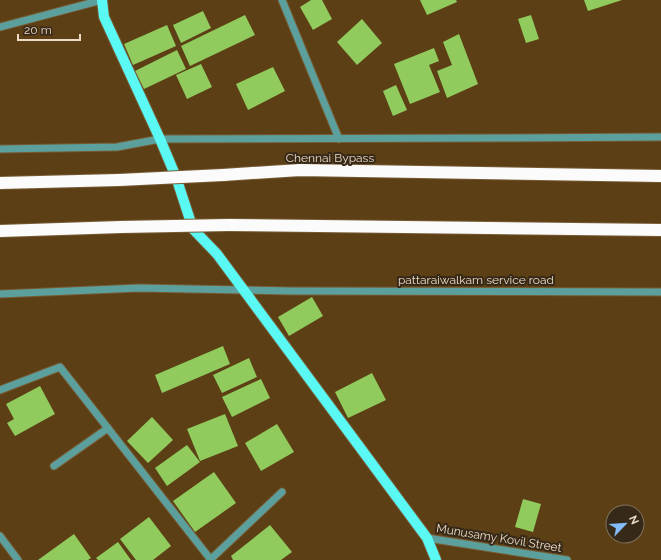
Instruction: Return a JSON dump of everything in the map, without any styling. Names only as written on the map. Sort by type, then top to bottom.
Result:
[{"type":"highway","name":"Chennai Bypass","points":[[0,183],[119,180],[300,170],[661,176]]},
{"type":"highway","points":[[0,230],[228,225],[661,230]]},
{"type":"main road","points":[[102,0],[104,16],[160,139],[176,178],[193,229],[218,254],[427,538],[436,560]]},
{"type":"street","points":[[0,27],[102,0]]},
{"type":"street","points":[[282,0],[339,139]]},
{"type":"street","points":[[0,148],[117,147],[160,139],[661,137]]},
{"type":"street","name":"pattaraiwalkam service road","points":[[0,294],[139,288],[292,291],[661,292]]},
{"type":"street","points":[[0,390],[60,367],[211,560],[282,492]]},
{"type":"street","points":[[54,466],[108,428]]},
{"type":"street","points":[[0,536],[18,560]]},
{"type":"street","name":"Munusamy Kovil Street","points":[[427,538],[567,560]]},
{"type":"building","points":[[311,0],[322,0],[332,19],[313,30],[300,7]]},
{"type":"building","points":[[420,0],[456,0],[457,2],[427,15]]},
{"type":"building","points":[[584,0],[622,0],[588,11]]},
{"type":"building","points":[[203,11],[211,28],[181,43],[173,25]]},
{"type":"building","points":[[245,15],[255,35],[190,66],[181,46]]},
{"type":"building","points":[[531,15],[539,39],[526,43],[518,19]]},
{"type":"building","points":[[362,19],[382,43],[357,65],[337,42]]},
{"type":"building","points":[[167,25],[176,46],[133,65],[124,44]]},
{"type":"building","points":[[459,34],[478,84],[447,98],[437,71],[452,65],[443,42]]},
{"type":"building","points":[[434,48],[439,61],[429,65],[440,92],[410,104],[394,64]]},
{"type":"building","points":[[177,50],[186,69],[144,89],[135,71]]},
{"type":"building","points":[[201,64],[212,87],[187,99],[176,75]]},
{"type":"building","points":[[273,67],[285,91],[248,110],[236,84]]},
{"type":"building","points":[[396,85],[407,110],[393,116],[383,91]]},
{"type":"building","points":[[312,297],[323,316],[289,336],[278,317]]},
{"type":"building","points":[[223,346],[230,364],[162,393],[155,375]]},
{"type":"building","points":[[249,358],[257,377],[222,393],[213,375]]},
{"type":"building","points":[[372,373],[386,400],[348,418],[335,392]]},
{"type":"building","points":[[261,379],[270,398],[232,417],[222,397]]},
{"type":"building","points":[[40,386],[55,414],[15,436],[7,423],[14,419],[6,404]]},
{"type":"building","points":[[225,414],[238,446],[200,461],[187,429]]},
{"type":"building","points":[[152,417],[173,440],[148,463],[127,441]]},
{"type":"building","points":[[277,424],[294,452],[261,471],[245,443]]},
{"type":"building","points":[[187,445],[200,462],[167,486],[155,468]]},
{"type":"building","points":[[214,472],[236,503],[195,532],[173,501]]},
{"type":"building","points":[[523,499],[541,504],[533,532],[515,527]]},
{"type":"building","points":[[149,517],[171,546],[153,560],[136,560],[120,539]]},
{"type":"building","points":[[270,525],[292,552],[281,560],[233,560],[231,556]]},
{"type":"building","points":[[74,534],[91,558],[88,560],[38,560]]},
{"type":"building","points":[[118,542],[131,560],[98,560],[96,558]]}]
